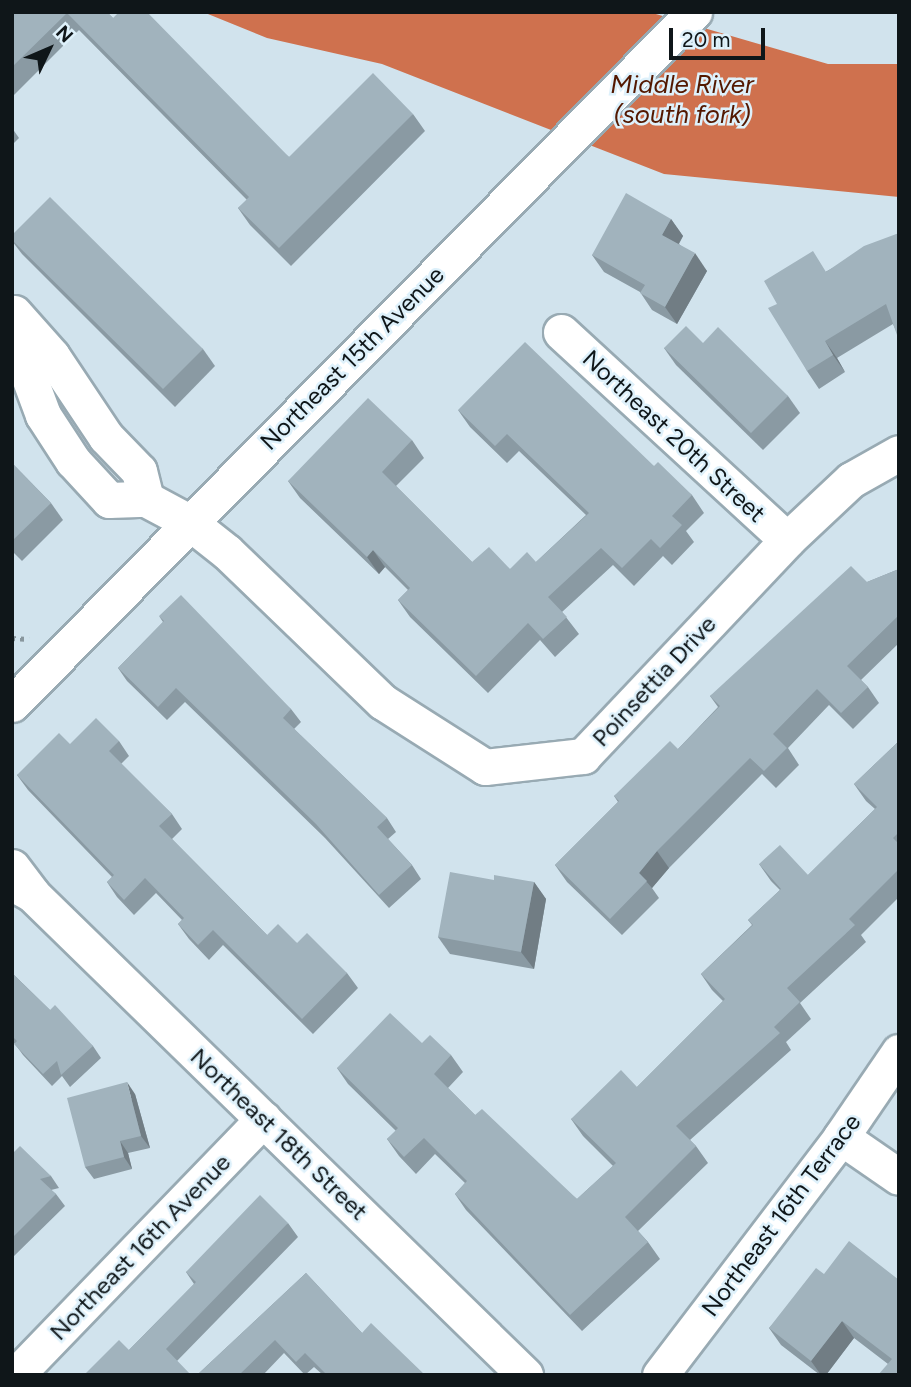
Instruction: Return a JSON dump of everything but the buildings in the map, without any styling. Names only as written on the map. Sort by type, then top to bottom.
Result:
[{"type":"street","name":"Northeast 15th Avenue","points":[[12,704],[694,12]]},
{"type":"street","name":"Poinsettia Drive","points":[[14,313],[20,353],[43,415],[73,461],[110,500],[146,499],[189,522],[228,552],[383,702],[485,767],[583,756],[787,540],[851,480],[899,453]]},
{"type":"street","name":"Northeast 20th Street","points":[[561,332],[787,540]]},
{"type":"street","name":"Northeast 18th Street","points":[[19,882],[525,1375]]},
{"type":"street","name":"Northeast 16th Terrace","points":[[660,1375],[841,1137],[899,1052]]},
{"type":"street","name":"Northeast 16th Avenue","points":[[16,1375],[263,1119]]},
{"type":"street","points":[[841,1137],[899,1177]]},
{"type":"water","name":"Middle River (south fork)","points":[[203,12],[649,12],[828,64],[899,64],[899,197],[664,174],[382,64],[267,38]]}]
